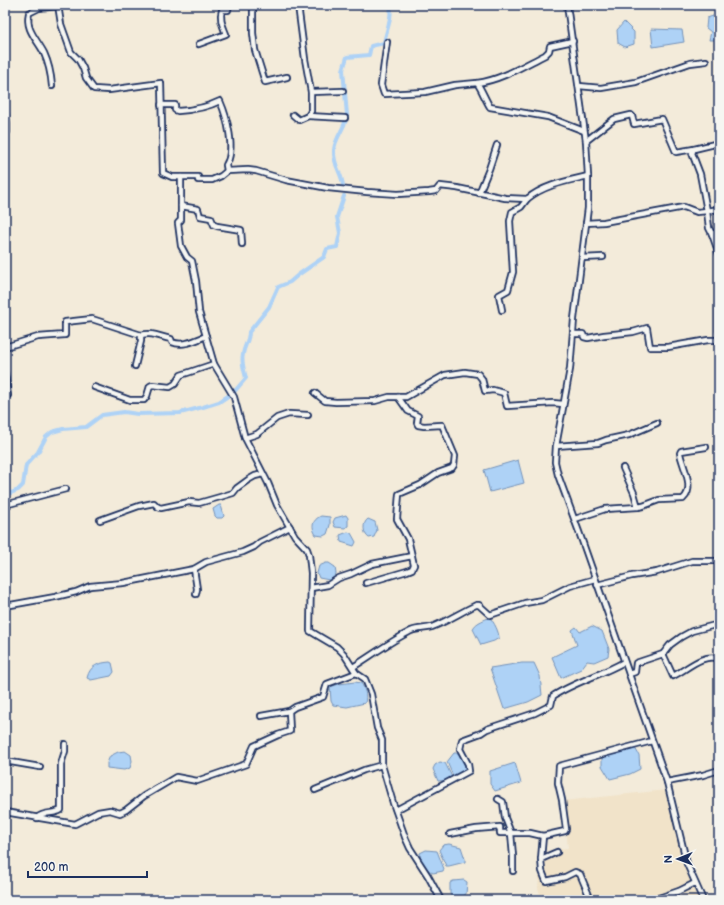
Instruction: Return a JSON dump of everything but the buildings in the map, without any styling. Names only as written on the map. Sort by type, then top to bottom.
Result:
[{"type":"street","points":[[199,44],[226,34],[221,24],[221,13],[222,10],[228,10],[229,5]]},
{"type":"street","points":[[253,5],[253,33],[255,50],[265,82],[287,77]]},
{"type":"street","points":[[298,5],[311,92],[311,111],[308,116]]},
{"type":"street","points":[[567,5],[586,141],[588,208],[570,369],[556,446],[555,462],[558,475],[575,519],[667,782],[679,835],[695,883],[703,900]]},
{"type":"street","points":[[52,86],[51,71],[44,53],[31,33],[27,20],[29,13],[39,8],[58,6],[61,24],[71,52],[78,59],[86,78],[94,89],[114,89],[161,83],[163,173],[172,176],[198,177],[198,180],[212,180],[221,176],[227,171],[256,171],[286,180],[328,188],[398,194],[429,192],[436,190],[440,186],[505,198],[527,199]]},
{"type":"street","points":[[387,42],[381,85],[384,94],[426,92],[455,85],[487,82],[545,55],[549,51],[550,46],[573,41]]},
{"type":"street","points":[[579,86],[601,88],[636,82],[690,63],[706,61]]},
{"type":"street","points":[[477,83],[490,107],[548,117],[584,131]]},
{"type":"street","points":[[311,92],[343,91]]},
{"type":"street","points":[[161,105],[175,105],[176,110],[178,111],[196,110],[211,106],[220,101],[226,121],[231,150],[230,159],[226,165],[227,171]]},
{"type":"street","points":[[5,112],[7,132],[5,133]]},
{"type":"street","points":[[292,115],[299,120],[308,116],[345,118]]},
{"type":"street","points":[[586,141],[614,119],[631,115],[634,124],[662,119],[676,152],[719,143]]},
{"type":"street","points":[[479,194],[497,145]]},
{"type":"street","points":[[694,149],[693,156],[700,174],[709,228],[719,254]]},
{"type":"street","points":[[502,310],[499,294],[508,290],[513,272],[510,221],[512,212],[521,207],[535,192],[547,187],[588,176]]},
{"type":"street","points":[[181,177],[181,220],[178,222],[181,246],[186,257],[192,261],[196,281],[199,312],[214,364],[234,397],[245,438],[277,505],[295,536],[307,549],[309,555],[310,631],[337,647],[356,673],[365,679],[371,694],[377,728],[382,740],[382,766],[396,810],[410,848],[423,866],[441,900]]},
{"type":"street","points":[[181,206],[198,209],[200,216],[211,218],[214,225],[241,230],[242,244]]},
{"type":"street","points":[[586,223],[604,222],[684,207],[697,212],[719,209]]},
{"type":"street","points":[[712,234],[719,232]]},
{"type":"street","points":[[582,258],[603,257]]},
{"type":"street","points":[[719,306],[719,330]]},
{"type":"street","points":[[5,347],[38,337],[65,335],[65,322],[92,319],[141,335],[150,333],[156,334],[171,339],[172,342],[175,343],[190,342],[206,336]]},
{"type":"street","points":[[573,334],[583,334],[584,337],[588,338],[633,332],[647,328],[650,347],[668,348],[708,340],[719,340]]},
{"type":"street","points":[[135,366],[141,335]]},
{"type":"street","points":[[94,386],[130,400],[144,400],[150,386],[170,387],[175,384],[181,375],[214,364]]},
{"type":"street","points":[[315,392],[325,401],[336,402],[375,401],[389,397],[406,397],[445,375],[465,372],[478,374],[482,379],[485,391],[493,390],[504,392],[508,406],[553,403],[564,404]]},
{"type":"street","points":[[5,374],[8,395],[5,395]]},
{"type":"street","points":[[366,583],[412,569],[414,565],[408,539],[397,519],[399,494],[420,485],[438,473],[452,468],[454,465],[455,459],[442,425],[418,425],[418,416],[408,411],[398,397]]},
{"type":"street","points":[[245,438],[257,434],[272,421],[289,414],[308,415]]},
{"type":"street","points":[[556,446],[598,443],[637,432],[657,423]]},
{"type":"street","points":[[575,519],[605,510],[638,507],[659,500],[683,499],[686,497],[688,486],[687,476],[680,453],[682,451],[706,447]]},
{"type":"street","points":[[623,468],[634,493],[638,507]]},
{"type":"street","points":[[100,520],[139,506],[154,503],[161,508],[189,502],[199,503],[233,493],[248,480],[263,474]]},
{"type":"street","points":[[5,504],[66,489]]},
{"type":"street","points":[[5,606],[55,597],[76,592],[90,586],[118,584],[194,569],[206,562],[254,547],[260,542],[290,527]]},
{"type":"street","points":[[310,588],[328,585],[339,578],[372,564],[412,556]]},
{"type":"street","points":[[597,585],[632,576],[657,572],[692,561],[719,561]]},
{"type":"street","points":[[194,569],[197,589],[196,594]]},
{"type":"street","points":[[353,667],[376,651],[412,631],[437,625],[476,605],[479,605],[490,615],[525,603],[542,600],[570,586],[595,579]]},
{"type":"street","points":[[629,674],[635,672],[636,663],[663,654],[670,645],[681,637],[692,631],[719,624]]},
{"type":"street","points":[[663,654],[673,676],[703,659],[710,657],[719,659]]},
{"type":"street","points":[[396,810],[469,771],[468,764],[460,749],[462,740],[535,713],[550,705],[553,696],[561,691],[601,674],[624,662]]},
{"type":"street","points":[[261,716],[289,711],[295,707],[323,697],[328,684],[356,673]]},
{"type":"street","points":[[5,812],[75,824],[98,812],[110,810],[120,814],[144,796],[176,777],[197,781],[246,764],[254,746],[290,730],[289,711]]},
{"type":"street","points":[[450,834],[476,829],[500,827],[500,833],[543,836],[560,832],[566,829],[558,783],[559,766],[652,741]]},
{"type":"street","points":[[37,818],[41,814],[61,810],[61,764],[65,744]]},
{"type":"street","points":[[5,761],[40,767]]},
{"type":"street","points":[[315,790],[364,770],[382,766]]},
{"type":"street","points":[[667,782],[703,775],[719,770]]},
{"type":"street","points":[[498,799],[503,802],[505,818],[510,833],[513,871]]},
{"type":"street","points":[[543,836],[541,859],[542,871],[546,881],[565,877],[575,872],[580,874],[591,900]]},
{"type":"street","points":[[541,859],[558,852]]},
{"type":"street","points":[[653,900],[679,891],[695,883]]},
{"type":"shaded area","points":[[666,790],[686,869],[700,900],[542,900],[538,888],[541,852],[568,848],[563,801]]},
{"type":"water","points":[[719,14],[719,40],[709,40],[711,32],[706,28],[707,18]]},
{"type":"water","points":[[624,22],[634,32],[634,44],[625,47],[618,43],[617,30]]},
{"type":"water","points":[[651,29],[682,30],[684,42],[653,47]]},
{"type":"water","points":[[518,460],[524,483],[490,492],[484,470]]},
{"type":"water","points":[[221,505],[224,516],[222,518],[217,518],[215,516],[213,509]]},
{"type":"water","points":[[346,515],[348,518],[348,526],[345,528],[335,527],[333,522],[335,518]]},
{"type":"water","points":[[321,516],[330,517],[330,525],[327,534],[323,536],[316,535],[313,529],[314,522]]},
{"type":"water","points":[[368,519],[375,522],[377,530],[374,537],[369,538],[365,534],[364,528]]},
{"type":"water","points":[[348,532],[351,533],[356,542],[354,546],[341,542],[340,535]]},
{"type":"water","points":[[329,563],[335,567],[336,574],[329,580],[319,578],[317,573],[319,566]]},
{"type":"water","points":[[490,618],[495,625],[499,638],[481,645],[473,629],[477,624]]},
{"type":"water","points":[[592,626],[602,631],[609,649],[608,656],[594,662],[587,661],[581,669],[561,678],[552,657],[577,645],[572,630],[576,627],[580,632]]},
{"type":"water","points":[[102,663],[112,663],[114,672],[111,676],[91,680],[87,678],[93,667]]},
{"type":"water","points":[[522,663],[534,663],[540,676],[542,695],[528,702],[504,709],[490,668]]},
{"type":"water","points":[[355,682],[361,683],[364,688],[366,695],[365,703],[347,707],[333,705],[331,701],[330,687]]},
{"type":"water","points":[[635,748],[639,755],[640,769],[630,774],[610,779],[602,766],[602,757],[619,751]]},
{"type":"water","points":[[125,751],[131,755],[132,761],[130,768],[124,770],[107,768],[107,763],[110,756],[118,752]]},
{"type":"water","points":[[454,753],[460,753],[465,761],[466,770],[454,778],[447,762]]},
{"type":"water","points":[[440,762],[445,763],[452,777],[450,780],[438,781],[433,769],[435,765]]},
{"type":"water","points":[[515,763],[521,783],[495,791],[490,784],[490,771]]},
{"type":"water","points":[[449,844],[461,847],[465,862],[446,866],[439,850],[443,845]]},
{"type":"water","points":[[426,850],[437,851],[444,869],[443,871],[433,873],[430,872],[421,859],[420,853]]},
{"type":"water","points":[[464,880],[467,882],[466,894],[463,896],[452,897],[450,894],[450,883],[453,881]]},
{"type":"waterway","points":[[343,186],[334,156],[336,141],[345,124],[347,115],[343,70],[347,57],[369,55],[371,46],[384,43],[390,19],[390,5]]},
{"type":"waterway","points":[[234,392],[246,378],[242,357],[249,332],[269,307],[278,287],[290,282],[324,257],[327,249],[337,247],[340,233],[337,217],[344,196]]},
{"type":"waterway","points":[[5,492],[11,493],[18,490],[23,485],[26,465],[38,452],[46,437],[52,432],[63,429],[86,427],[102,415],[124,412],[138,414],[180,413],[219,402],[228,396]]}]
